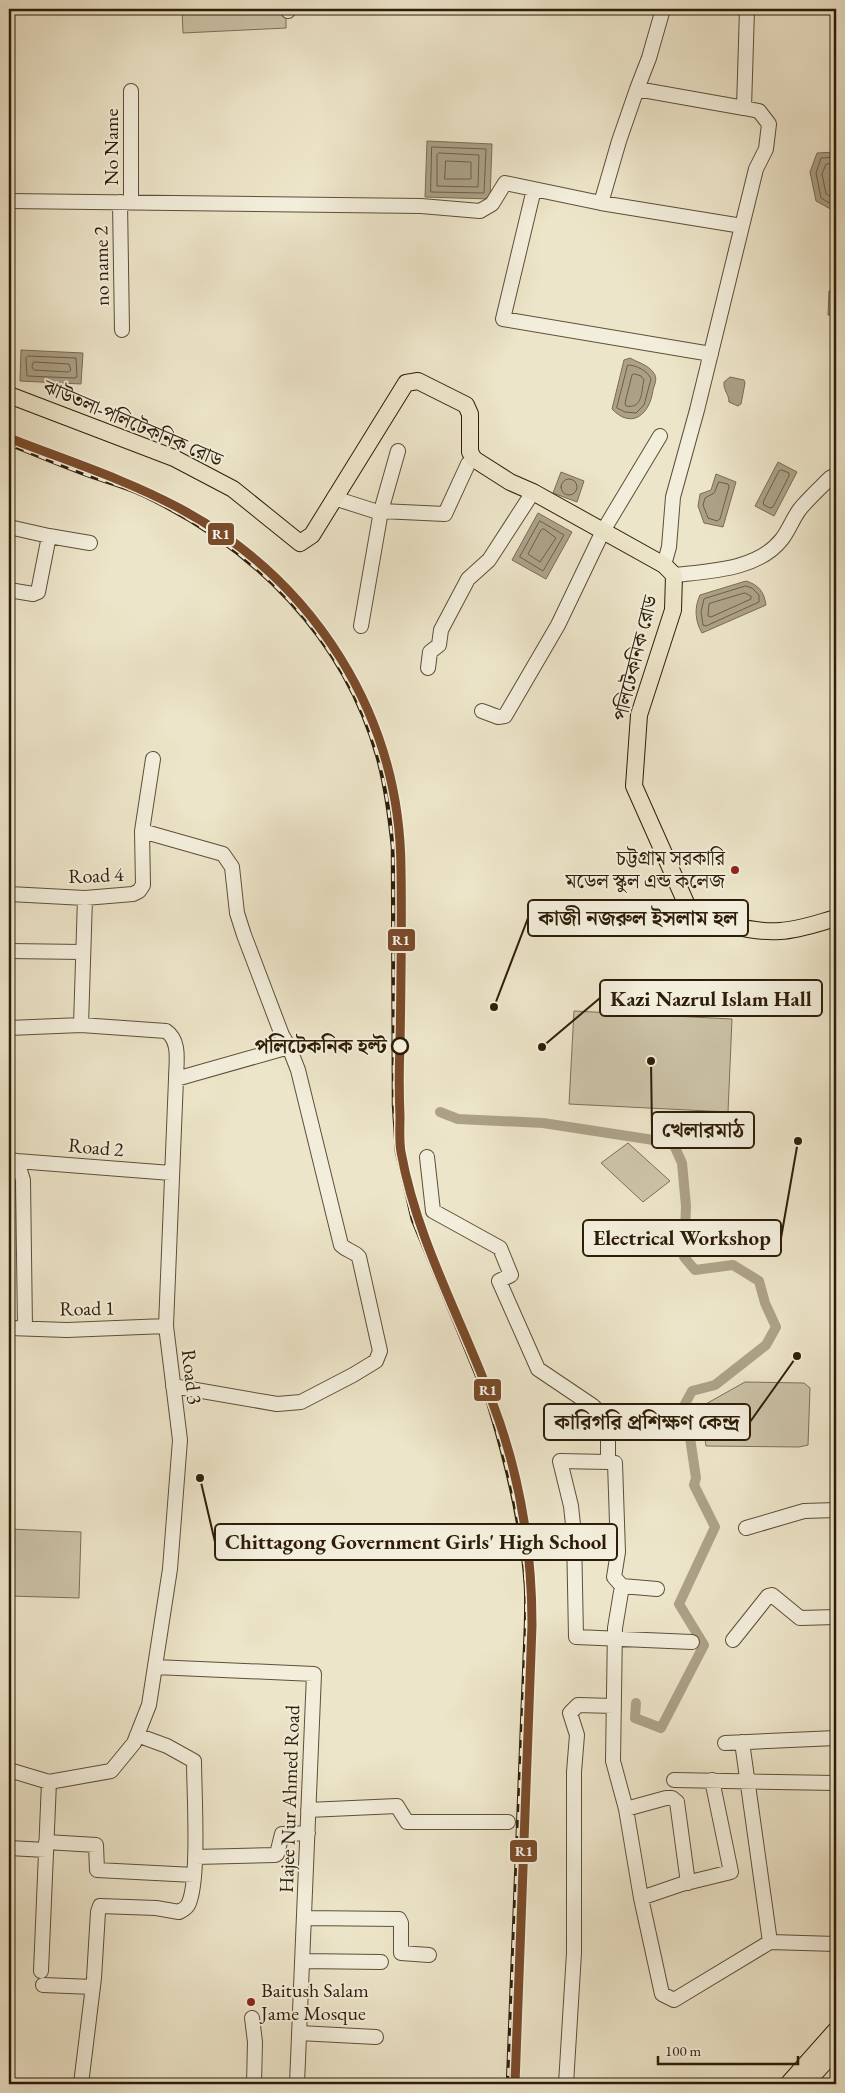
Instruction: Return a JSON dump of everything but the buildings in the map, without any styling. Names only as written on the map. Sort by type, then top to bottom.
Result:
[{"type":"main road","name":"ঝাউতলা-পলিটেকনিক রোড","points":[[9,395],[174,458],[233,488],[300,543],[312,534],[406,383],[418,381],[466,405],[470,414],[470,452],[474,459]]},
{"type":"main road","points":[[474,459],[510,482],[533,492],[669,570]]},
{"type":"main road","name":"পলিটেকনিক রোড","points":[[669,570],[673,610],[639,715],[634,786],[690,912],[717,922],[778,931],[796,929],[836,918]]},
{"type":"main road","points":[[788,2084],[836,2045]]},
{"type":"main road","points":[[797,2084],[836,2045]]},
{"type":"main road","points":[[804,2084],[836,2045]]},
{"type":"main road","points":[[812,2084],[836,2045]]},
{"type":"street","points":[[601,203],[619,141],[637,88],[650,58],[663,9]]},
{"type":"street","points":[[744,108],[747,9]]},
{"type":"street","points":[[637,88],[759,111],[769,124],[766,149],[756,169],[711,354],[673,497],[669,570],[718,570],[756,559],[768,552],[782,539],[800,509],[830,478],[836,475]]},
{"type":"street","name":"No Name","points":[[126,202],[131,91]]},
{"type":"street","points":[[9,202],[421,206],[480,211],[492,204],[505,183],[601,203],[742,226]]},
{"type":"street","points":[[534,189],[503,319],[711,354]]},
{"type":"street","name":"no name 2","points":[[122,330],[126,202]]},
{"type":"street","points":[[482,711],[498,717],[505,716],[558,625],[603,531],[660,436]]},
{"type":"street","points":[[361,626],[381,512],[398,451]]},
{"type":"street","points":[[334,498],[381,512],[445,514],[468,464],[474,459]]},
{"type":"street","points":[[428,668],[430,652],[439,646],[441,630],[468,579],[489,560],[533,492]]},
{"type":"street","points":[[9,527],[90,543]]},
{"type":"street","points":[[9,590],[32,594],[38,592],[49,536]]},
{"type":"street","name":"Road 4","points":[[9,894],[85,898],[133,894],[140,891],[143,884],[142,831],[153,759]]},
{"type":"street","points":[[142,831],[223,854],[232,867],[237,913],[282,1035],[298,1070],[341,1245],[355,1253],[359,1258],[380,1351],[376,1361],[300,1402],[277,1404],[173,1386]]},
{"type":"street","points":[[81,1026],[85,898]]},
{"type":"street","points":[[9,951],[83,952]]},
{"type":"street","name":"Road 3","points":[[9,1028],[81,1026],[166,1031],[173,1036],[176,1046],[176,1079],[166,1326],[180,1440],[170,1569],[149,1705],[134,1742],[111,1771],[49,1782],[9,1770]]},
{"type":"street","points":[[176,1079],[289,1047]]},
{"type":"street","points":[[427,1157],[433,1211],[500,1248],[511,1275],[499,1281],[538,1369],[593,1406],[608,1420],[608,1462]]},
{"type":"street","name":"Road 2","points":[[13,1160],[171,1173]]},
{"type":"street","name":"Road 2","points":[[13,1160],[23,1180],[25,1328]]},
{"type":"street","name":"Road 1","points":[[9,1328],[67,1330],[166,1326]]},
{"type":"street","points":[[658,1589],[622,1586],[614,1577],[618,1552],[615,1463],[560,1461],[571,1506],[574,1534],[576,1637],[692,1642]]},
{"type":"street","points":[[746,1528],[804,1511],[836,1510]]},
{"type":"street","points":[[622,1586],[616,1616],[613,1761],[626,1809],[641,1898],[662,1994],[666,1998],[674,2000],[770,1942],[836,1944]]},
{"type":"street","points":[[733,1640],[768,1596],[772,1595],[800,1618],[836,1617]]},
{"type":"street","name":"Hajee Nur Ahmed Road","points":[[155,1667],[314,1674],[297,2084]]},
{"type":"street","points":[[566,2084],[574,1953],[574,1772],[577,1736],[570,1713],[578,1705],[614,1706]]},
{"type":"street","points":[[81,2084],[93,1987],[100,1906],[156,1908],[179,1912],[189,1903],[194,1875],[194,1761],[167,1746],[137,1735]]},
{"type":"street","points":[[725,1742],[836,1738]]},
{"type":"street","points":[[742,1742],[770,1942]]},
{"type":"street","points":[[674,1780],[836,1783]]},
{"type":"street","points":[[641,1898],[731,1872],[712,1780]]},
{"type":"street","points":[[41,1971],[49,1782]]},
{"type":"street","points":[[626,1809],[666,1798],[672,1798],[676,1802],[688,1883]]},
{"type":"street","points":[[308,1810],[397,1806],[407,1822],[508,1822]]},
{"type":"street","points":[[195,1857],[278,1854],[282,1834],[308,1833]]},
{"type":"street","points":[[9,1848],[96,1845],[97,1870],[194,1875]]},
{"type":"street","points":[[304,1918],[398,1919],[401,1923],[401,1953],[429,1955]]},
{"type":"street","points":[[302,1961],[381,1962]]},
{"type":"street","points":[[43,1985],[93,1987]]},
{"type":"street","points":[[252,2018],[255,2042],[254,2084]]},
{"type":"street","points":[[299,2033],[376,2037]]},
{"type":"shaded area","points":[[182,9],[286,9],[286,28],[183,33]]},
{"type":"shaded area","points":[[574,1011],[732,1019],[728,1112],[569,1104]]},
{"type":"shaded area","points":[[628,1143],[670,1181],[643,1202],[601,1163]]},
{"type":"shaded area","points":[[745,1382],[804,1383],[810,1388],[808,1445],[799,1447],[706,1446],[703,1423],[704,1405]]},
{"type":"shaded area","points":[[9,1529],[81,1532],[79,1598],[9,1596]]},
{"type":"water","points":[[427,141],[492,144],[490,199],[425,197]]},
{"type":"water","points":[[836,152],[836,212],[816,201],[810,172],[817,153]]},
{"type":"water","points":[[836,289],[836,316],[828,315],[829,291]]},
{"type":"water","points":[[21,350],[83,353],[81,384],[20,381]]},
{"type":"water","points":[[630,358],[648,367],[655,374],[656,378],[648,406],[644,412],[633,419],[619,415],[612,409],[624,360]]},
{"type":"water","points":[[730,377],[744,380],[745,383],[741,404],[738,406],[729,402],[724,387],[724,382]]},
{"type":"water","points":[[778,462],[797,472],[774,516],[755,506]]},
{"type":"water","points":[[561,472],[584,481],[577,502],[553,493]]},
{"type":"water","points":[[716,474],[736,482],[723,527],[704,523],[698,506],[700,494],[711,490]]},
{"type":"water","points":[[538,513],[572,532],[546,579],[512,560]]},
{"type":"water","points":[[746,581],[760,590],[766,605],[702,633],[696,614],[700,595]]},
{"type":"waterway","points":[[440,1112],[458,1119],[543,1123],[673,1143],[682,1163],[686,1206],[684,1257],[695,1270],[733,1265],[759,1281],[765,1303],[776,1327],[766,1345],[715,1385],[692,1391],[685,1404],[696,1478],[694,1485],[715,1527],[679,1604],[704,1645],[661,1728],[635,1718],[636,1703]]},
{"type":"railway","points":[[9,444],[143,495],[184,517],[222,541],[258,570],[290,601],[318,636],[343,673],[363,714],[378,758],[387,802],[393,847],[394,1105],[397,1152],[413,1220],[489,1405],[513,1494],[524,1563],[526,1627],[508,2084]]},
{"type":"transit line","name":"R1","points":[[9,438],[116,479],[179,508],[227,538],[270,573],[308,613],[340,658],[366,706],[385,758],[397,812],[401,869],[399,1081],[401,1152],[408,1185],[429,1249],[481,1373],[502,1431],[523,1513],[530,1569],[532,1625],[515,2084]]},
{"type":"place","name":"চট্টগ্রাম সরকারি মডেল স্কুল এন্ড কলেজ","points":[[735,870]]},
{"type":"place","name":"কাজী নজরুল ইসলাম হল","points":[[494,1007]]},
{"type":"place","name":"পলিটেকনিক হল্ট","points":[[400,1046]]},
{"type":"place","name":"Kazi Nazrul Islam Hall","points":[[542,1047]]},
{"type":"place","name":"খেলারমাঠ","points":[[651,1061]]},
{"type":"place","name":"Electrical Workshop","points":[[798,1141]]},
{"type":"place","name":"কারিগরি প্রশিক্ষণ কেন্দ্র","points":[[797,1356]]},
{"type":"place","name":"Chittagong Government Girls' High School","points":[[200,1478]]},
{"type":"place","name":"Baitush Salam Jame Mosque","points":[[251,2002]]}]
